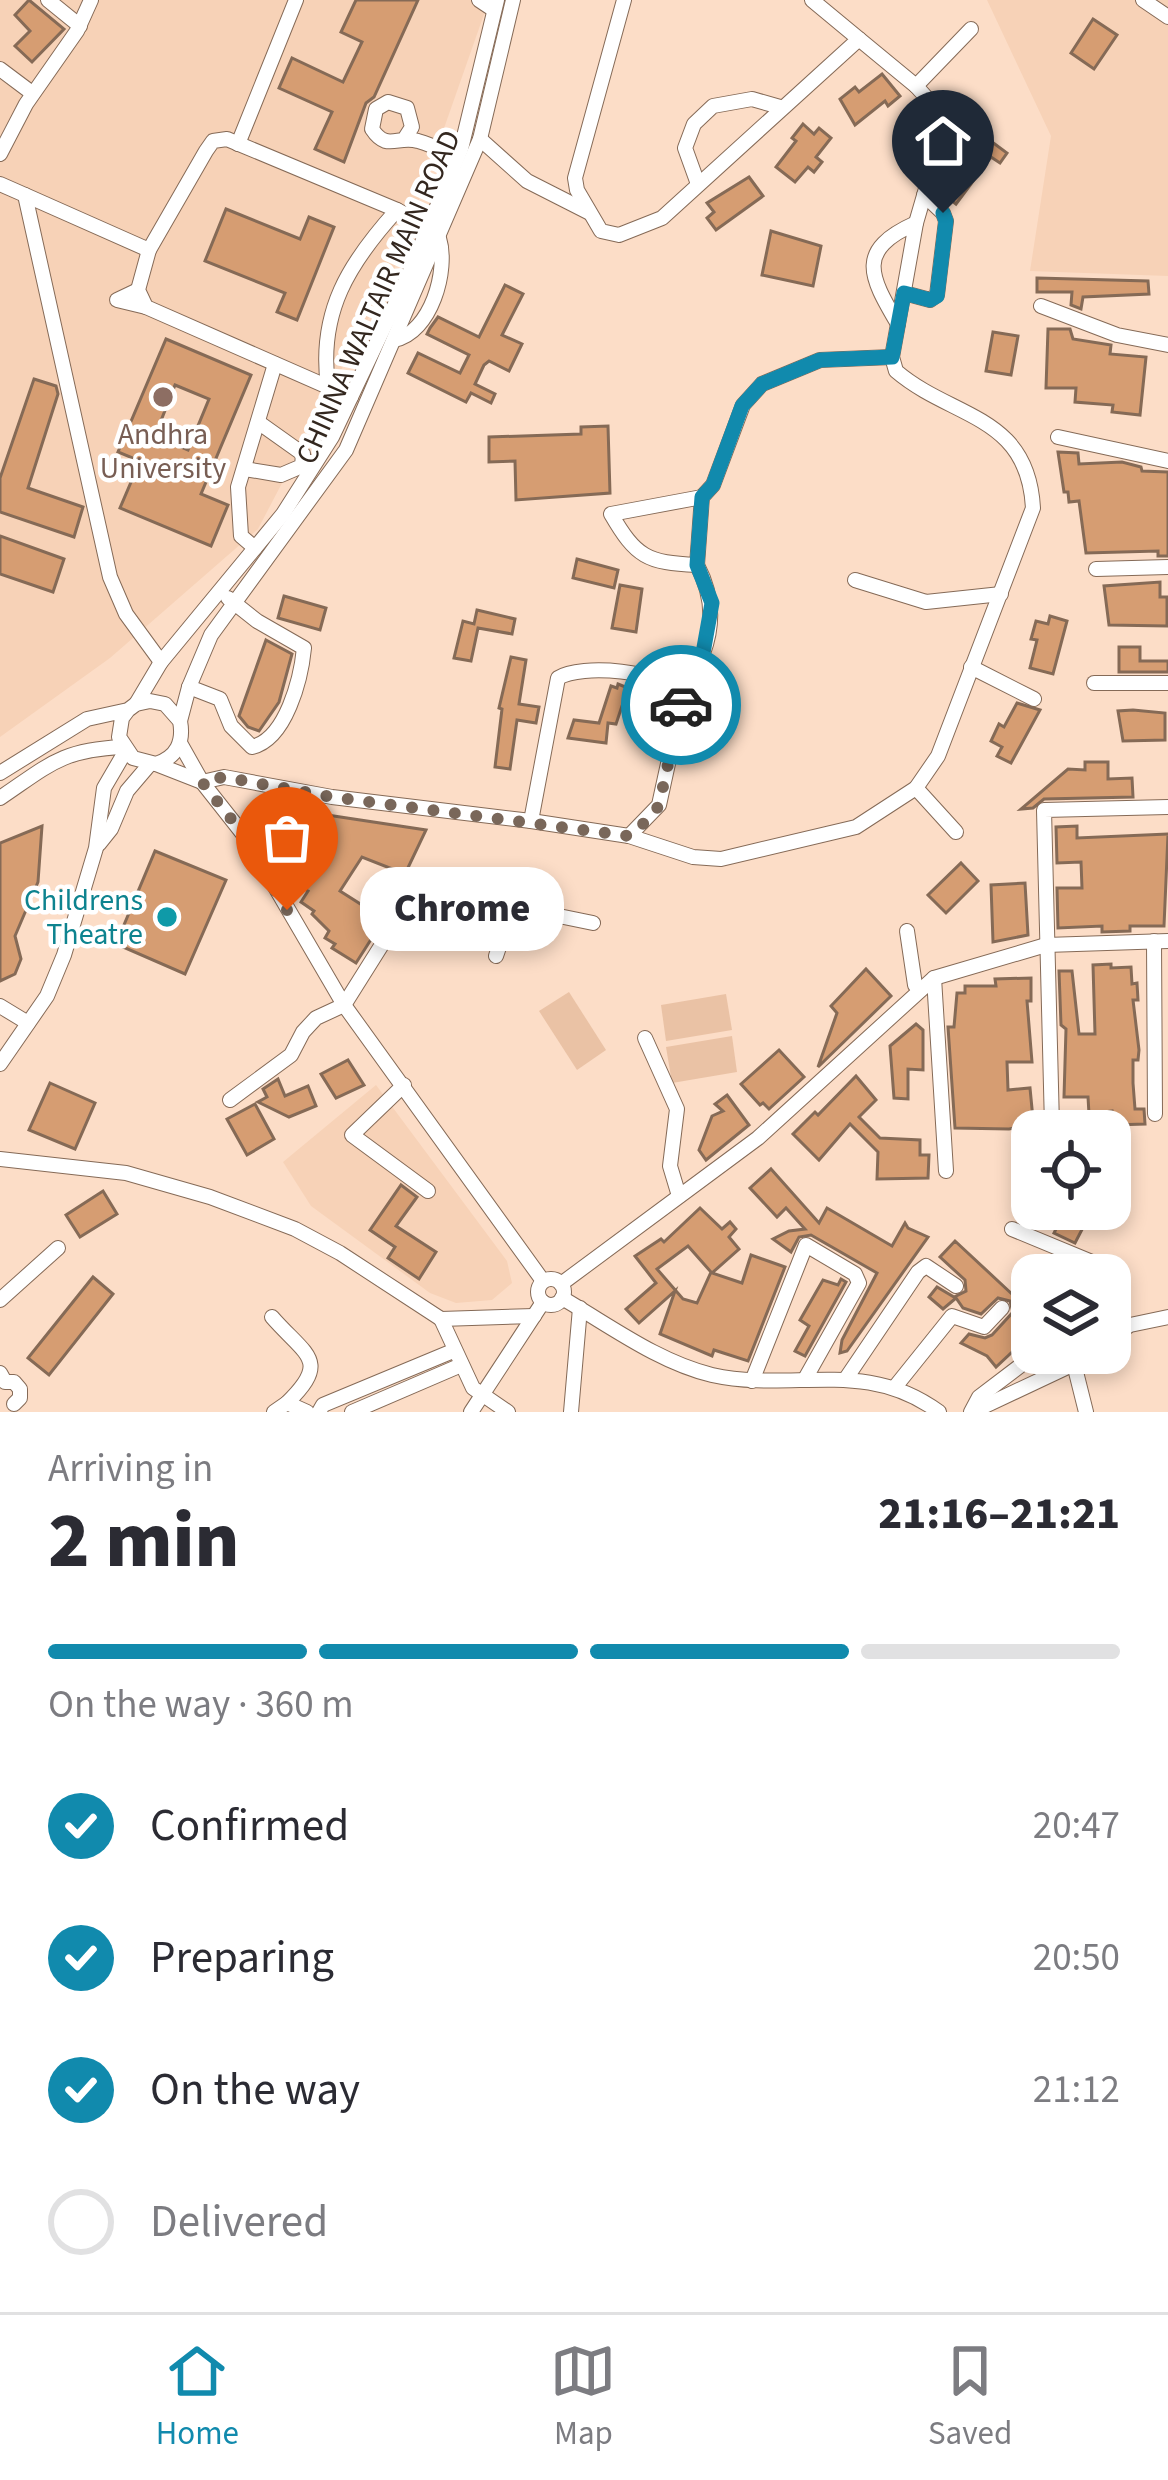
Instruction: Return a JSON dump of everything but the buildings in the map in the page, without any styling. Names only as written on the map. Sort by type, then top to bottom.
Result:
[{"type":"street","points":[[48,0],[80,26]]},
{"type":"street","points":[[0,154],[32,93],[80,26],[91,0]]},
{"type":"street","points":[[238,144],[296,0]]},
{"type":"street","points":[[478,0],[496,5]]},
{"type":"street","name":"CHINNA WALTAIR MAIN ROAD","points":[[132,707],[161,662],[255,548],[351,397],[480,140],[513,0]]},
{"type":"street","points":[[624,0],[576,164],[577,190],[588,212],[601,231],[620,235],[662,218],[859,38]]},
{"type":"street","points":[[0,798],[57,759],[83,748],[124,749],[202,782],[224,777],[332,797],[629,836],[693,856],[742,856],[856,827],[916,788],[938,755],[1033,508],[1021,457],[993,427],[896,371],[893,353],[916,223],[944,128],[943,116],[916,86],[812,0]]},
{"type":"street","points":[[1144,0],[1168,17]]},
{"type":"street","name":"CHINNA WALTAIR MAIN ROAD","points":[[180,721],[211,634],[337,465],[394,340],[458,158],[496,5]]},
{"type":"street","points":[[916,86],[970,28]]},
{"type":"street","points":[[0,68],[32,93]]},
{"type":"street","points":[[698,184],[686,148],[694,124],[713,106],[752,99],[780,106]]},
{"type":"street","points":[[405,138],[458,158]]},
{"type":"street","points":[[146,307],[139,290],[149,250],[213,142],[220,139],[397,210],[434,233]]},
{"type":"street","points":[[480,140],[527,181],[588,212]]},
{"type":"street","points":[[0,184],[149,250]]},
{"type":"street","points":[[25,195],[110,577],[126,614],[161,662]]},
{"type":"street","points":[[904,293],[930,300],[937,296],[946,221],[924,195]]},
{"type":"street","points":[[328,386],[328,323],[341,282],[356,256],[397,210]]},
{"type":"street","points":[[898,324],[876,282],[876,252],[888,236],[916,223]]},
{"type":"street","points":[[139,290],[117,300],[146,307],[351,397]]},
{"type":"street","points":[[1041,306],[1117,335],[1168,345]]},
{"type":"street","points":[[697,565],[658,563],[630,546],[611,514],[702,497],[713,485],[742,406],[762,384],[820,360],[893,353]]},
{"type":"street","points":[[255,548],[241,536],[238,487],[275,364]]},
{"type":"street","points":[[245,469],[281,475],[307,469],[303,454],[258,422]]},
{"type":"street","points":[[1058,437],[1168,460]]},
{"type":"street","points":[[629,836],[659,805],[681,693],[703,653],[712,603],[697,565],[702,497]]},
{"type":"street","points":[[1096,569],[1168,567]]},
{"type":"street","points":[[855,580],[926,602],[1000,594]]},
{"type":"street","points":[[189,687],[220,700],[231,726],[252,747],[270,740],[281,721],[304,649],[220,590]]},
{"type":"street","points":[[971,667],[1034,699]]},
{"type":"street","points":[[531,821],[558,678],[580,668],[665,680],[681,693]]},
{"type":"street","points":[[1094,683],[1168,683]]},
{"type":"street","points":[[0,773],[87,719],[150,701],[165,704],[180,721],[176,752],[153,764],[127,791],[111,829],[96,848]]},
{"type":"street","points":[[0,1064],[47,996],[64,955],[96,848],[104,788],[124,749],[119,728],[132,707]]},
{"type":"street","points":[[180,742],[202,782],[247,839],[344,1005],[543,1281]]},
{"type":"street","points":[[916,788],[956,832]]},
{"type":"street","points":[[1051,1110],[1044,810],[1168,808]]},
{"type":"street","points":[[230,1100],[291,1055],[316,1018],[344,1005],[419,884],[440,883],[515,907],[593,923]]},
{"type":"street","points":[[496,956],[519,888]]},
{"type":"street","points":[[907,931],[915,985],[920,990]]},
{"type":"street","points":[[442,1319],[555,1304],[561,1291],[758,1138],[934,978],[1046,945],[1161,941],[1155,1114]]},
{"type":"street","points":[[934,978],[946,1171]]},
{"type":"street","points":[[3,1014],[28,1023]]},
{"type":"street","points":[[645,1038],[677,1109],[670,1166],[679,1196]]},
{"type":"street","points":[[404,1085],[352,1135],[428,1191]]},
{"type":"street","points":[[0,1159],[126,1173],[210,1197],[325,1245],[442,1319],[472,1388],[508,1412]]},
{"type":"street","points":[[1014,1230],[1072,1254]]},
{"type":"street","points":[[752,1381],[806,1244],[855,1274],[860,1283],[805,1379]]},
{"type":"street","points":[[0,1300],[58,1248]]},
{"type":"street","points":[[847,1377],[918,1272],[933,1268],[956,1286]]},
{"type":"street","points":[[471,1412],[539,1309],[538,1289],[543,1281],[552,1279],[580,1308],[680,1364],[752,1381],[847,1377],[895,1387],[938,1412]]},
{"type":"street","points":[[571,1412],[580,1308]]},
{"type":"street","points":[[895,1387],[952,1316],[984,1327],[1002,1308]]},
{"type":"street","points":[[272,1317],[311,1361],[313,1371],[310,1381],[280,1407]]},
{"type":"street","points":[[1131,1324],[1168,1317]]},
{"type":"street","points":[[319,1412],[323,1405],[456,1358]]},
{"type":"street","points":[[352,1412],[456,1358]]},
{"type":"street","points":[[971,1412],[980,1397],[1011,1373]]},
{"type":"street","points":[[971,1412],[1053,1374]]},
{"type":"street","points":[[1076,1374],[1086,1412]]},
{"type":"street","points":[[2,1380],[20,1388],[20,1398],[10,1406]]},
{"type":"street","points":[[280,1407],[307,1412]]},
{"type":"shaded area","name":"Andhra University","points":[[0,0],[489,0],[396,265],[258,529],[110,658],[0,737]]},
{"type":"shaded area","points":[[987,0],[1168,0],[1168,276],[1030,271],[1051,136]]},
{"type":"shaded area","points":[[569,992],[606,1050],[577,1070],[539,1011]]},
{"type":"shaded area","points":[[726,994],[732,1030],[666,1041],[661,1005]]},
{"type":"shaded area","points":[[732,1036],[737,1072],[672,1083],[666,1047]]},
{"type":"shaded area","points":[[376,1085],[507,1261],[512,1283],[492,1300],[456,1303],[430,1293],[311,1206],[283,1162]]},
{"type":"way so far","points":[[287,910],[247,839],[202,782],[224,777],[332,797],[629,836],[659,805],[681,705]]},
{"type":"place","name":"Andhra University","points":[[163,397]]},
{"type":"place","name":"Chrome","points":[[287,910]]},
{"type":"place","name":"Childrens Theatre","points":[[167,917]]},
{"type":"route","points":[[681,705],[681,693],[694,675],[710,626],[712,603],[697,565],[702,497],[713,485],[742,406],[762,384],[820,360],[892,357],[904,293],[930,300],[937,296],[943,213]]}]
